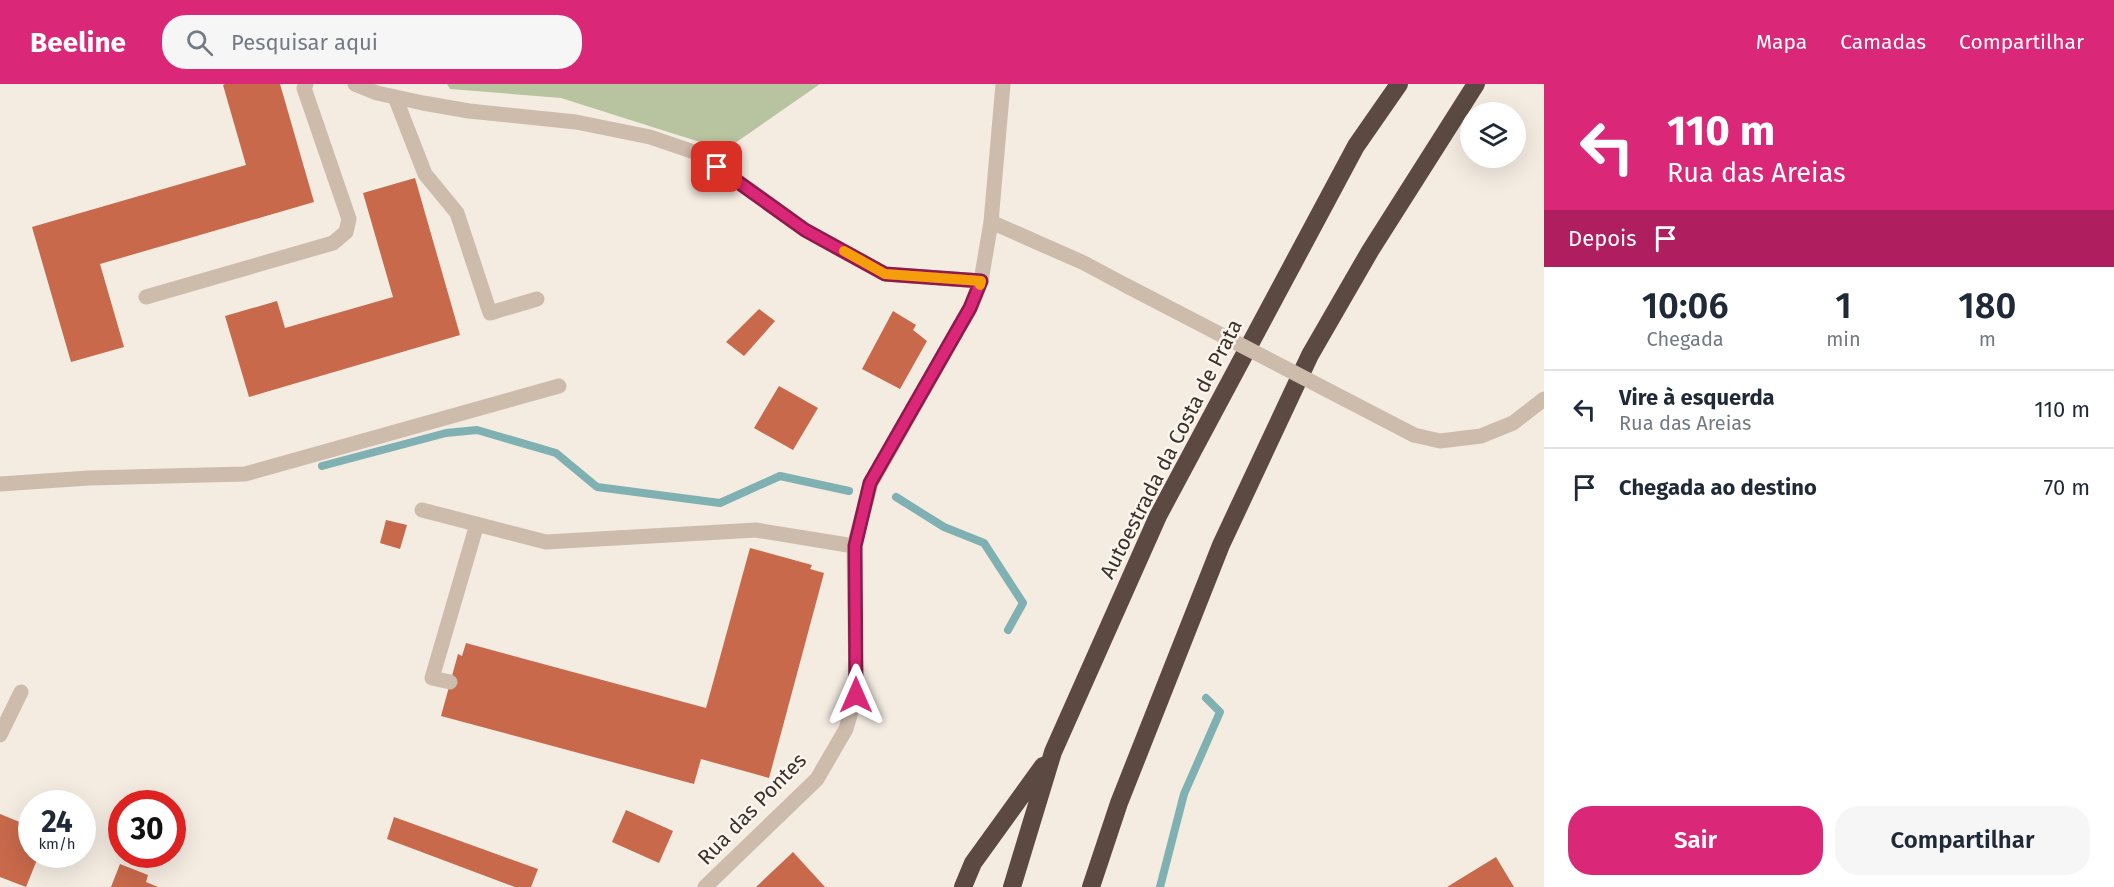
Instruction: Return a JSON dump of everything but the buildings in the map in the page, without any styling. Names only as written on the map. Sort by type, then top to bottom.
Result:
[{"type":"highway","name":"Autoestrada da Costa de Prata","points":[[1012,887],[1053,752],[1158,516],[1356,146],[1399,84]]},
{"type":"highway","points":[[1091,887],[1119,803],[1221,545],[1310,355],[1371,251],[1476,84]]},
{"type":"highway","points":[[963,887],[973,863],[1053,752]]},
{"type":"street","points":[[146,297],[333,243],[346,232],[349,219],[303,88],[306,84]]},
{"type":"street","points":[[355,84],[377,93],[469,111],[576,122],[650,137],[700,154],[805,230],[885,274],[981,281]]},
{"type":"street","name":"Rua das Pontes","points":[[713,884],[817,779],[846,729],[856,695],[855,546],[870,483],[970,308],[981,281],[991,222],[1003,84]]},
{"type":"street","points":[[395,97],[425,174],[457,213],[490,313],[537,299]]},
{"type":"street","points":[[991,222],[1084,263],[1414,435],[1440,441],[1480,436],[1513,423],[1544,399]]},
{"type":"street","points":[[0,484],[88,478],[245,474],[560,386]]},
{"type":"street","points":[[422,510],[546,542],[756,530],[855,546]]},
{"type":"street","points":[[450,682],[432,678],[477,524]]},
{"type":"street","points":[[0,735],[21,692]]},
{"type":"green space","points":[[447,84],[820,84],[725,150],[561,98],[450,89]]},
{"type":"waterway","points":[[322,466],[446,433],[477,430],[556,453],[597,487],[720,503],[780,476],[849,491]]},
{"type":"waterway","points":[[896,497],[944,527],[984,543],[1023,603],[1008,630]]},
{"type":"waterway","points":[[1160,887],[1184,794],[1220,712],[1206,698]]},
{"type":"slow traffic","points":[[844,251],[885,274],[981,281],[980,285]]},
{"type":"route","points":[[717,167],[805,230],[885,274],[981,281],[970,308],[870,483],[855,546],[856,695]]}]
